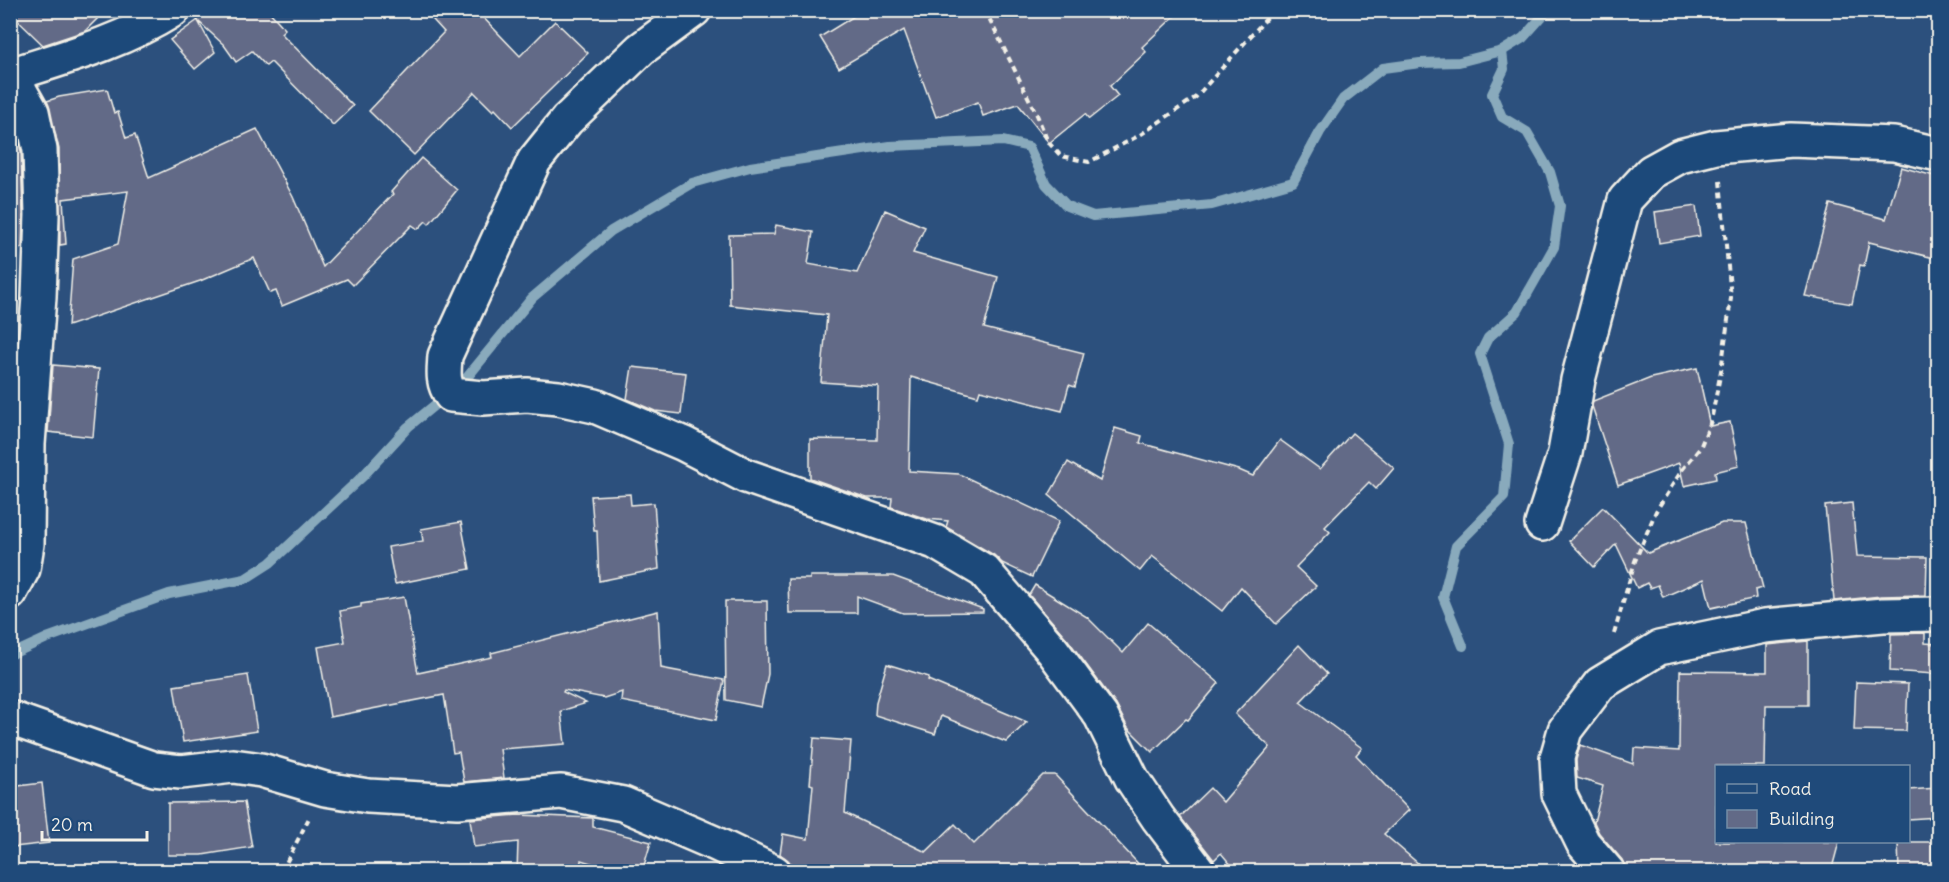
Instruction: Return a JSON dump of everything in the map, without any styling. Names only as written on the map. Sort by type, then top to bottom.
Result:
[{"type":"street","points":[[10,593],[23,569],[27,544],[28,444],[42,216],[40,150],[32,112],[11,75],[135,33],[173,10]]},
{"type":"street","points":[[641,49],[660,10]]},
{"type":"street","points":[[694,10],[641,49],[567,120],[534,161],[445,356],[443,377],[446,387],[451,395],[458,397],[527,395],[558,398],[595,406],[684,444],[746,476],[935,542],[984,571],[1053,651],[1101,716],[1132,779],[1199,872]]},
{"type":"street","points":[[1542,524],[1565,453],[1578,380],[1625,200],[1651,172],[1680,156],[1716,147],[1791,140],[1894,144],[1938,154]]},
{"type":"street","points":[[1608,872],[1583,843],[1559,794],[1557,758],[1565,730],[1600,684],[1659,648],[1765,626],[1883,615],[1938,614]]},
{"type":"street","points":[[10,718],[154,769],[180,772],[233,766],[261,770],[325,789],[368,796],[457,801],[561,792],[623,804],[714,843],[774,872]]},
{"type":"path","points":[[985,10],[1048,142],[1061,156],[1089,162],[1140,135],[1196,97],[1274,10]]},
{"type":"path","points":[[1600,684],[1635,561],[1656,511],[1682,470],[1700,448],[1711,421],[1722,372],[1731,298],[1716,147]]},
{"type":"path","points":[[284,872],[286,863],[325,789]]},
{"type":"building","points":[[10,10],[106,10],[85,31],[43,45],[10,13]]},
{"type":"building","points":[[192,10],[268,10],[285,29],[281,33],[353,106],[333,125],[271,62],[266,66],[252,51],[236,62],[224,45],[198,21],[215,52],[195,69],[170,40],[198,20],[191,13]]},
{"type":"building","points":[[424,10],[476,10],[520,56],[555,21],[588,53],[512,127],[474,92],[414,155],[369,111],[444,32]]},
{"type":"building","points":[[864,10],[1181,10],[1142,47],[1146,52],[1110,86],[1118,96],[1089,119],[1085,114],[1049,143],[1018,104],[983,116],[978,102],[936,117],[904,30],[839,68],[820,37]]},
{"type":"building","points":[[107,89],[114,113],[118,112],[126,138],[135,135],[149,178],[257,129],[293,197],[323,267],[393,194],[391,192],[421,158],[457,190],[429,224],[426,221],[418,229],[412,225],[353,285],[347,279],[282,306],[276,291],[270,293],[254,258],[200,281],[68,326],[73,259],[118,244],[128,191],[63,199],[66,244],[60,245],[59,149],[47,101]]},
{"type":"building","points":[[10,112],[14,119],[21,152],[23,215],[22,248],[10,249]]},
{"type":"building","points":[[1901,167],[1938,177],[1938,259],[1869,242],[1864,266],[1860,265],[1852,304],[1805,296],[1830,204],[1886,219]]},
{"type":"building","points":[[1696,206],[1700,236],[1659,243],[1655,212]]},
{"type":"building","points":[[885,210],[925,227],[913,253],[998,277],[984,328],[1084,353],[1075,387],[1069,385],[1062,411],[980,390],[978,396],[911,377],[909,471],[959,474],[1059,521],[1032,577],[1002,563],[994,555],[946,527],[948,521],[927,519],[891,507],[892,498],[867,498],[810,478],[810,439],[877,440],[878,386],[821,382],[827,315],[730,305],[729,235],[774,234],[776,225],[813,232],[808,264],[857,273]]},
{"type":"building","points":[[10,361],[15,361],[10,427]]},
{"type":"building","points":[[53,365],[99,369],[93,437],[48,432]]},
{"type":"building","points":[[632,367],[686,373],[681,414],[655,411],[627,399]]},
{"type":"building","points":[[1697,368],[1710,426],[1730,422],[1739,466],[1715,472],[1716,479],[1684,486],[1679,463],[1618,485],[1592,406],[1593,401],[1651,378]]},
{"type":"building","points":[[1115,428],[1142,436],[1140,443],[1239,470],[1253,476],[1280,440],[1320,469],[1352,433],[1394,468],[1376,489],[1369,482],[1325,527],[1330,532],[1296,567],[1316,586],[1276,624],[1241,587],[1222,611],[1152,556],[1140,571],[1049,495],[1068,462],[1100,481]]},
{"type":"building","points":[[630,494],[631,505],[654,503],[659,569],[599,581],[597,531],[594,531],[591,496]]},
{"type":"building","points":[[1852,503],[1857,556],[1927,557],[1926,595],[1881,596],[1834,601],[1825,506]]},
{"type":"building","points":[[1603,507],[1648,553],[1722,523],[1746,523],[1763,588],[1755,590],[1756,598],[1711,608],[1704,579],[1663,597],[1658,585],[1650,588],[1647,583],[1637,588],[1616,544],[1594,567],[1569,541]]},
{"type":"building","points":[[461,522],[470,569],[395,584],[388,547],[423,541],[421,529]]},
{"type":"building","points":[[810,576],[893,576],[983,609],[983,612],[903,613],[857,596],[857,613],[789,613],[788,579],[810,579]]},
{"type":"building","points":[[1035,585],[1087,617],[1123,653],[1148,623],[1219,683],[1188,720],[1186,719],[1152,752],[1128,728],[1116,705],[1068,640],[1029,595]]},
{"type":"building","points":[[404,597],[418,673],[492,657],[491,653],[658,611],[661,668],[724,680],[716,720],[621,701],[622,692],[604,698],[564,690],[563,692],[586,703],[561,711],[565,744],[500,749],[504,778],[464,782],[459,752],[453,753],[444,695],[330,717],[318,647],[345,642],[340,611],[361,607],[361,604]]},
{"type":"building","points":[[725,601],[767,601],[768,674],[761,707],[726,700]]},
{"type":"building","points":[[1925,633],[1925,643],[1937,644],[1935,674],[1890,671],[1891,634]]},
{"type":"building","points":[[1808,641],[1808,705],[1766,705],[1765,765],[1715,765],[1715,843],[1839,843],[1831,872],[1626,872],[1622,860],[1599,833],[1594,822],[1603,786],[1577,778],[1576,760],[1580,745],[1633,764],[1634,748],[1679,751],[1680,671],[1767,672],[1767,645]]},
{"type":"building","points":[[1299,645],[1327,674],[1300,702],[1362,748],[1356,755],[1409,810],[1384,834],[1428,872],[1237,872],[1221,853],[1214,860],[1180,817],[1210,788],[1223,802],[1270,747],[1235,714]]},
{"type":"building","points":[[887,664],[929,677],[928,680],[1027,722],[1006,742],[941,716],[935,734],[875,715],[876,702]]},
{"type":"building","points":[[248,675],[257,731],[183,742],[174,686]]},
{"type":"building","points":[[1856,682],[1908,684],[1906,731],[1854,730]]},
{"type":"building","points":[[814,738],[851,741],[845,813],[926,852],[955,824],[974,844],[1043,775],[1055,775],[1146,872],[808,872],[792,869],[789,861],[780,854],[783,834],[808,839]]},
{"type":"building","points":[[42,783],[49,843],[14,847],[10,787]]},
{"type":"building","points":[[1938,788],[1938,817],[1910,819],[1910,790]]},
{"type":"building","points":[[244,802],[252,847],[202,855],[168,855],[168,803]]},
{"type":"building","points":[[518,815],[593,818],[593,827],[651,842],[642,872],[620,872],[581,860],[580,872],[517,872],[518,842],[474,847],[470,819]]},
{"type":"building","points":[[1932,842],[1932,872],[1899,872],[1898,843]]},
{"type":"waterway","points":[[10,655],[47,638],[169,594],[245,579],[270,563],[363,476],[408,427],[465,380],[532,298],[611,231],[692,183],[750,167],[890,146],[1003,141],[1029,147],[1046,184],[1067,206],[1093,216],[1212,205],[1293,182],[1320,132],[1343,99],[1383,68],[1420,63],[1459,62],[1502,51],[1523,38],[1548,10]]},
{"type":"waterway","points":[[1463,646],[1443,597],[1456,546],[1504,497],[1509,444],[1480,354],[1488,338],[1517,312],[1554,247],[1560,206],[1550,172],[1527,132],[1502,117],[1492,94],[1504,69],[1502,51]]}]
